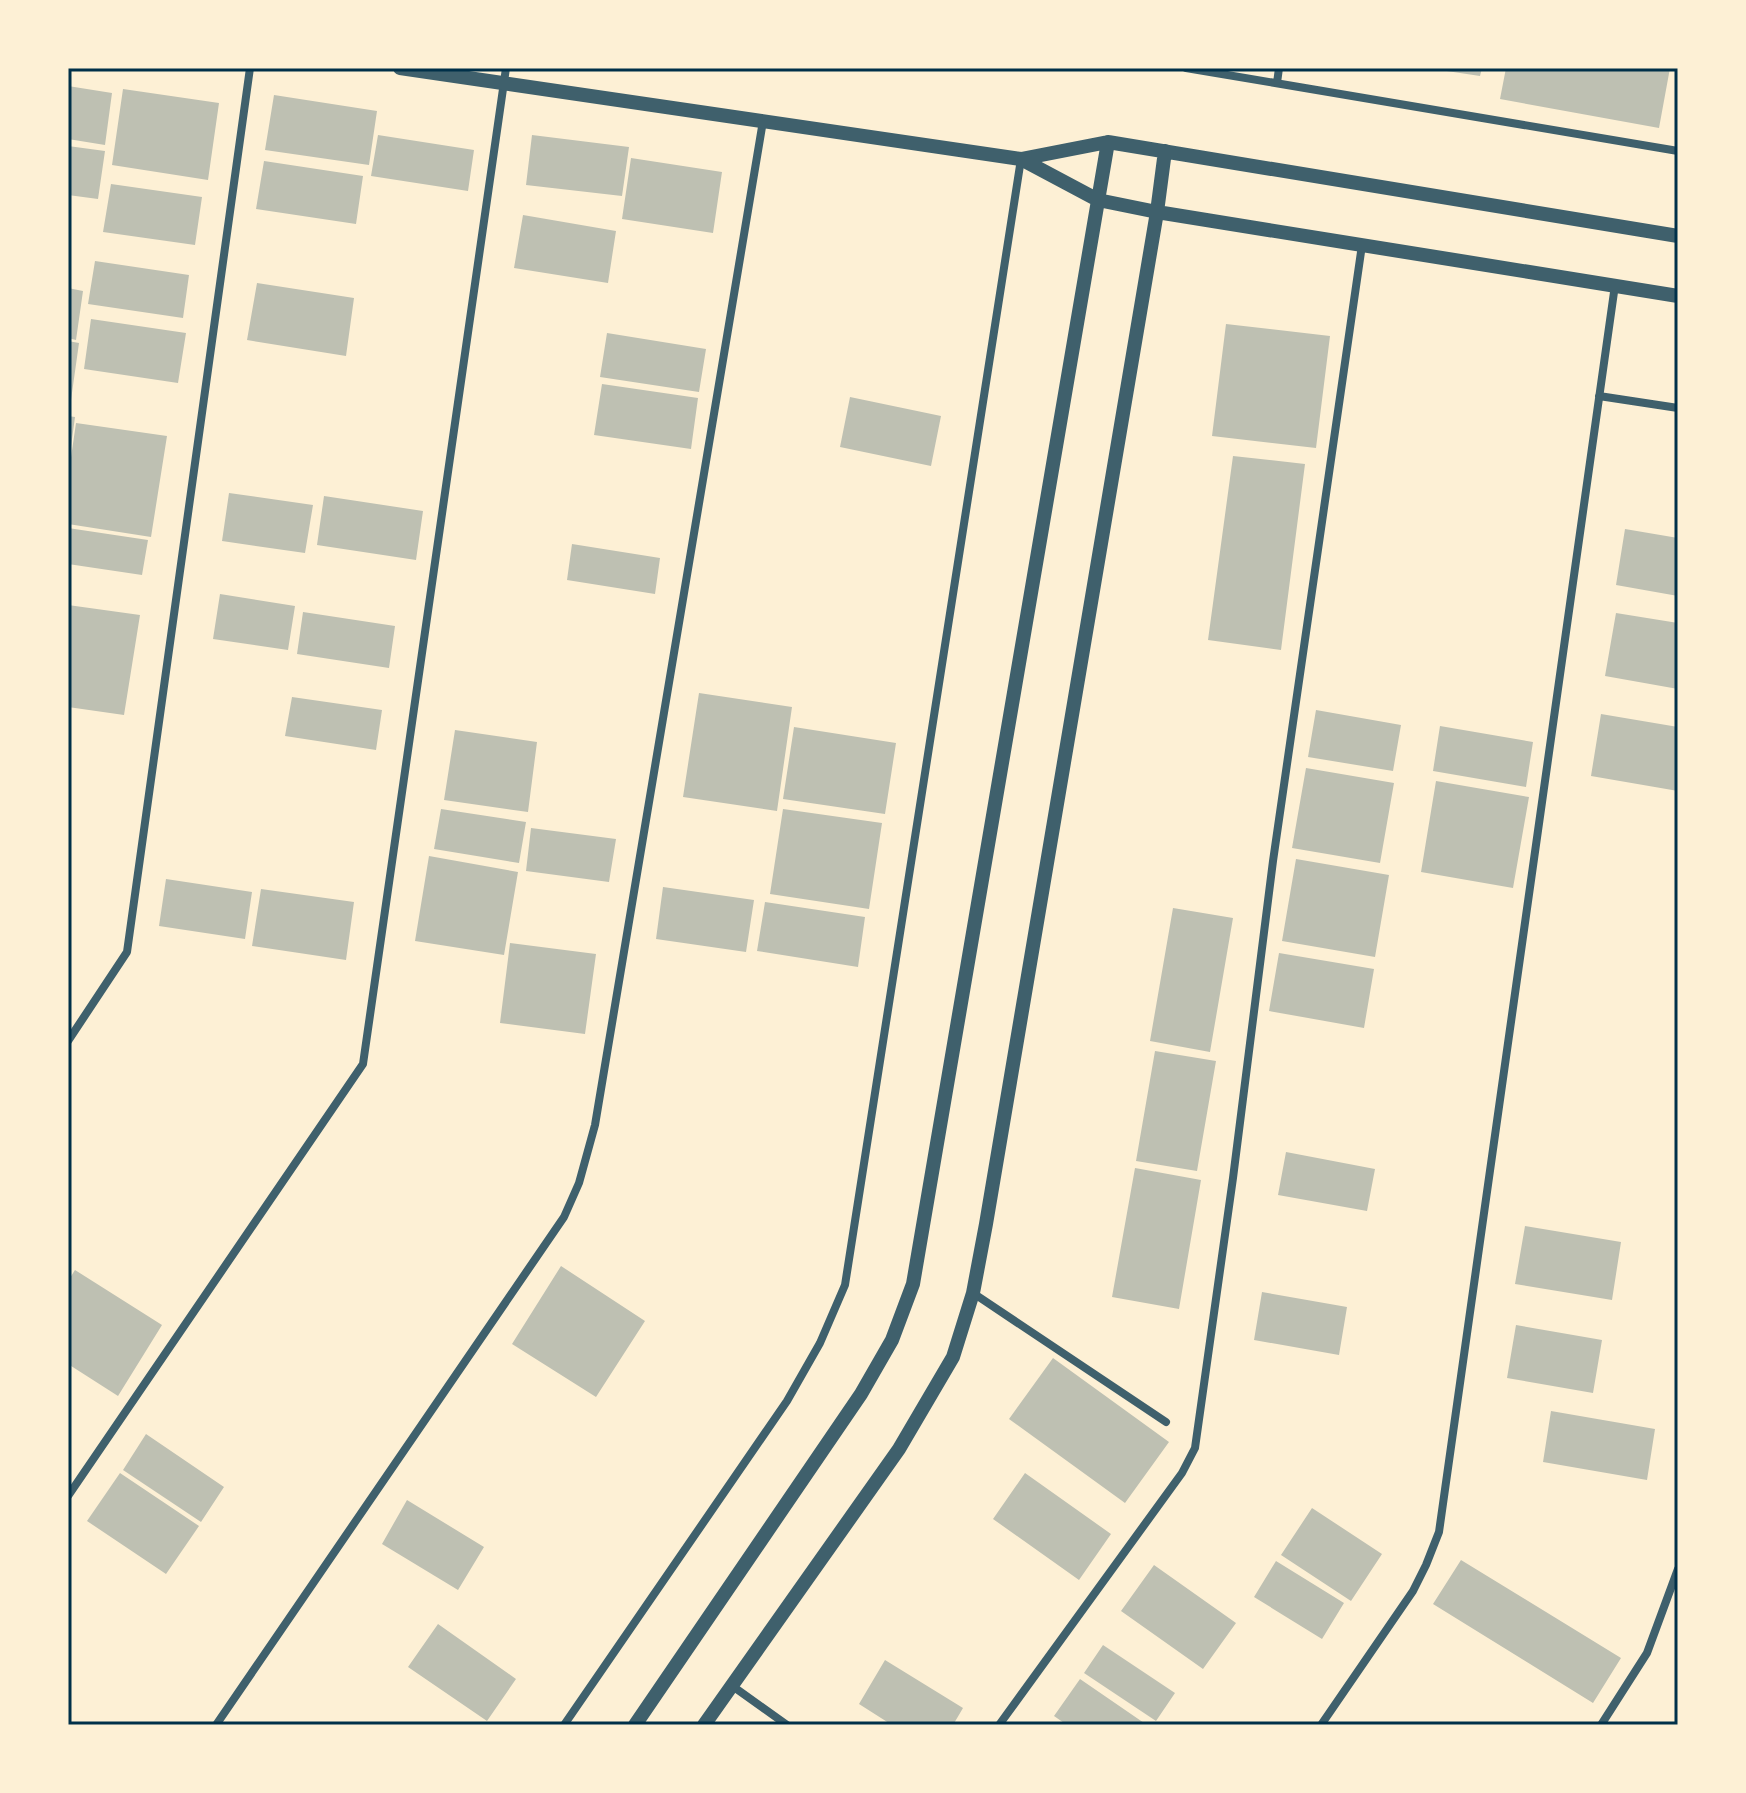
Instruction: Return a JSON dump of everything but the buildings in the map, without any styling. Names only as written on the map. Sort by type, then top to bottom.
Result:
[{"type":"street","points":[[68,1041],[127,952],[250,68]]},
{"type":"street","points":[[400,68],[505,76],[763,121],[1021,159],[1108,142],[1678,236]]},
{"type":"street","points":[[1186,68],[1678,151]]},
{"type":"street","points":[[1277,83],[1279,68]]},
{"type":"street","points":[[68,1496],[363,1064],[505,76]]},
{"type":"street","points":[[216,1725],[564,1217],[579,1183],[595,1125],[763,121]]},
{"type":"street","points":[[635,1725],[861,1394],[892,1340],[913,1284],[1108,142]]},
{"type":"street","points":[[704,1725],[899,1449],[953,1357],[973,1293],[1165,151]]},
{"type":"street","points":[[1021,159],[1098,200],[1678,296]]},
{"type":"street","points":[[564,1725],[787,1401],[820,1343],[845,1285],[1021,159]]},
{"type":"street","points":[[999,1725],[1182,1473],[1195,1448],[1273,861],[1362,245]]},
{"type":"street","points":[[1321,1725],[1413,1591],[1439,1532],[1615,285]]},
{"type":"street","points":[[1599,396],[1678,408]]},
{"type":"street","points":[[973,1293],[1166,1422]]},
{"type":"street","points":[[1601,1725],[1647,1653],[1678,1569]]},
{"type":"street","points":[[731,1685],[773,1721],[787,1725]]}]
